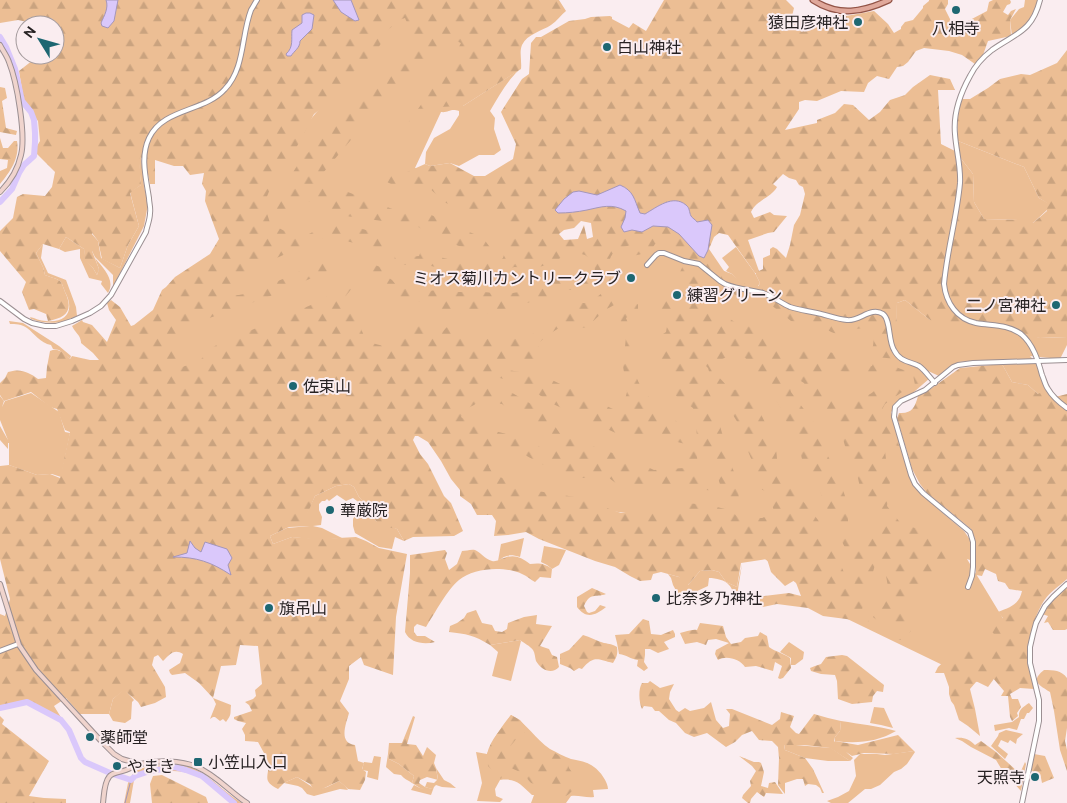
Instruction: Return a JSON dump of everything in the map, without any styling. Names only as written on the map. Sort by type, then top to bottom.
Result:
[{"type":"main road","points":[[813,0],[833,10],[850,11],[873,8],[889,0]]},
{"type":"main road","points":[[0,45],[13,73],[23,133],[22,152],[18,165],[12,177],[0,192]]},
{"type":"main road","points":[[0,584],[18,644],[36,670],[114,754],[122,759],[139,764]]},
{"type":"main road","points":[[103,803],[106,783],[110,775],[139,764],[172,761],[185,762],[196,766],[247,803]]},
{"type":"street","points":[[0,301],[28,321],[45,326],[56,326],[90,313],[101,306],[111,295],[146,232],[149,221],[151,212],[144,167],[145,152],[149,138],[153,131],[169,118],[224,91],[236,72],[251,10],[257,0]]},
{"type":"street","points":[[1040,0],[1034,17],[1024,29],[1013,38],[993,49],[975,67],[959,98],[954,128],[960,182],[944,284],[949,303],[955,312],[965,320],[977,324],[1003,326],[1024,337],[1031,346],[1038,361],[1047,388],[1067,408]]},
{"type":"street","points":[[647,265],[656,255],[664,253],[684,261],[699,264],[725,284],[764,294],[796,308],[832,318],[848,320],[853,320],[871,312],[883,314],[887,319],[890,341],[896,354],[904,361],[919,366],[935,383]]},
{"type":"street","points":[[968,587],[973,568],[972,536],[967,528],[923,493],[915,484],[894,417],[895,407],[901,401],[926,390],[958,365],[1067,360]]},
{"type":"street","points":[[1022,803],[1039,721],[1039,700],[1030,663],[1030,647],[1036,623],[1045,606],[1067,584]]},
{"type":"street","points":[[0,651],[18,644]]},
{"type":"green space","points":[[0,0],[559,0],[566,11],[551,25],[531,35],[524,41],[521,51],[521,69],[463,106],[438,107],[424,116],[406,136],[405,127],[423,102],[436,76],[453,58],[461,43],[449,38],[377,109],[323,173],[332,186],[395,210],[420,210],[483,238],[495,254],[459,246],[438,238],[411,223],[331,214],[303,198],[282,220],[274,203],[300,161],[355,104],[410,59],[420,44],[413,37],[405,18],[399,20],[387,31],[376,51],[348,77],[336,97],[314,114],[299,143],[270,189],[264,204],[270,223],[292,234],[306,235],[331,224],[348,225],[395,241],[391,250],[330,236],[261,265],[232,283],[231,295],[249,293],[314,265],[353,259],[348,264],[339,266],[273,295],[176,330],[178,347],[175,356],[182,367],[200,361],[207,351],[223,341],[320,301],[346,284],[358,272],[361,275],[360,278],[345,297],[356,308],[358,322],[365,338],[372,343],[387,347],[399,338],[405,326],[416,320],[424,328],[443,331],[447,327],[459,328],[472,342],[481,342],[499,336],[521,340],[548,326],[559,312],[572,305],[590,303],[603,292],[599,283],[601,283],[615,299],[616,304],[605,310],[586,328],[564,325],[546,336],[537,345],[540,348],[534,361],[515,362],[512,358],[507,363],[508,370],[554,381],[615,410],[622,410],[627,392],[623,366],[626,337],[620,329],[622,302],[625,308],[638,304],[638,310],[626,318],[634,337],[631,342],[632,354],[630,356],[635,360],[632,363],[635,366],[633,370],[636,372],[642,389],[677,422],[694,445],[698,463],[694,465],[686,458],[685,444],[655,436],[620,435],[553,404],[535,392],[530,393],[509,380],[495,377],[493,384],[545,412],[561,435],[630,459],[654,470],[684,468],[704,473],[717,484],[717,491],[649,488],[633,491],[621,487],[609,478],[580,478],[552,469],[516,450],[493,443],[489,467],[493,474],[531,490],[575,497],[621,513],[670,511],[685,503],[709,505],[729,510],[725,507],[722,490],[713,464],[698,442],[693,408],[676,396],[668,370],[662,363],[657,344],[657,338],[666,332],[668,321],[658,308],[659,301],[664,298],[669,302],[679,299],[688,288],[676,280],[685,262],[677,260],[662,244],[655,244],[650,252],[633,256],[631,245],[617,250],[610,258],[609,269],[612,284],[601,280],[590,289],[560,290],[548,297],[505,312],[463,315],[453,309],[440,309],[418,301],[394,296],[383,282],[365,275],[362,269],[364,266],[375,265],[383,268],[386,276],[398,287],[423,292],[436,290],[507,294],[525,291],[557,278],[573,282],[585,281],[596,276],[593,261],[585,255],[574,252],[564,255],[554,263],[535,268],[514,267],[506,271],[493,270],[477,273],[421,264],[404,265],[394,263],[395,256],[403,259],[419,256],[421,251],[429,256],[459,262],[498,262],[503,258],[511,232],[507,221],[499,213],[480,214],[466,210],[446,203],[428,187],[411,184],[395,186],[379,178],[407,172],[425,164],[430,166],[450,163],[474,176],[485,176],[513,159],[516,144],[501,112],[522,79],[529,74],[531,43],[536,37],[541,37],[569,21],[610,16],[629,28],[633,23],[646,31],[664,0],[786,0],[794,8],[791,20],[820,21],[829,20],[837,15],[846,16],[874,11],[888,24],[894,33],[901,29],[905,22],[913,20],[929,0],[948,0],[945,9],[951,21],[961,27],[987,11],[989,2],[993,0],[1010,0],[1010,4],[1007,5],[1003,12],[1008,15],[1016,9],[1010,20],[1011,36],[988,41],[983,55],[975,64],[962,55],[949,51],[924,48],[916,51],[903,66],[897,67],[889,79],[877,76],[868,83],[864,92],[841,91],[817,101],[805,100],[799,102],[799,109],[785,130],[817,123],[817,120],[835,113],[844,104],[853,105],[869,120],[880,112],[890,100],[905,95],[930,75],[950,79],[955,90],[938,90],[941,144],[955,151],[973,174],[974,202],[984,219],[1019,220],[1026,214],[1033,223],[1047,211],[1047,203],[1039,198],[1024,167],[958,141],[959,109],[962,99],[970,99],[1000,79],[1021,74],[1030,75],[1057,63],[1067,50],[1067,337],[1040,338],[1022,336],[1002,327],[965,320],[958,324],[930,320],[905,300],[897,303],[896,354],[894,353],[897,359],[876,357],[871,351],[874,337],[868,331],[858,329],[840,334],[831,332],[809,320],[799,323],[791,321],[764,301],[762,305],[750,296],[733,294],[720,278],[710,270],[701,276],[695,297],[702,306],[723,314],[736,323],[742,322],[785,348],[843,354],[864,367],[872,366],[875,359],[885,362],[887,365],[886,371],[891,366],[895,366],[918,375],[921,385],[918,387],[915,385],[913,375],[892,377],[884,375],[883,378],[878,380],[840,371],[825,372],[817,375],[819,390],[831,400],[836,401],[863,397],[883,387],[895,388],[902,392],[885,404],[878,417],[884,424],[892,421],[899,446],[884,443],[886,459],[891,473],[887,506],[902,525],[925,530],[934,540],[941,541],[956,553],[948,556],[949,565],[947,571],[942,575],[933,577],[921,594],[912,601],[906,614],[911,631],[902,640],[896,640],[896,630],[886,621],[878,621],[873,617],[884,605],[888,587],[884,564],[875,565],[862,610],[869,622],[823,616],[808,608],[777,604],[763,607],[748,604],[750,590],[756,597],[789,593],[801,596],[795,580],[785,586],[771,572],[767,559],[741,563],[737,587],[726,582],[719,572],[712,570],[700,571],[687,586],[683,587],[679,577],[661,572],[653,574],[651,580],[640,581],[615,567],[539,539],[526,532],[494,536],[496,521],[492,515],[477,515],[471,504],[460,496],[460,490],[428,442],[415,436],[413,440],[420,454],[428,464],[444,496],[451,503],[463,531],[454,536],[413,537],[404,541],[397,529],[382,526],[376,521],[354,487],[349,484],[336,486],[315,496],[306,517],[311,526],[289,527],[270,536],[273,544],[292,537],[321,539],[356,537],[379,548],[407,554],[396,617],[393,675],[364,665],[361,657],[349,666],[349,679],[340,701],[349,713],[344,732],[346,741],[355,745],[358,761],[364,763],[362,769],[366,772],[365,780],[360,790],[348,789],[339,781],[315,791],[310,784],[297,777],[284,783],[278,789],[268,782],[269,765],[264,753],[258,742],[245,741],[242,729],[246,723],[234,719],[234,717],[252,711],[245,702],[256,696],[255,690],[262,684],[258,646],[240,645],[236,665],[221,666],[213,698],[199,683],[185,673],[172,675],[170,673],[169,670],[180,663],[183,654],[174,652],[163,661],[158,655],[154,657],[152,665],[165,687],[166,697],[155,703],[141,707],[124,690],[113,699],[109,714],[80,714],[66,698],[54,706],[62,719],[25,700],[0,708],[0,614],[5,616],[10,599],[0,559],[0,466],[9,465],[37,475],[50,474],[60,478],[70,432],[65,430],[57,409],[50,407],[31,392],[4,401],[0,395],[0,383],[8,372],[16,370],[24,371],[38,379],[46,378],[50,351],[53,350],[61,352],[70,359],[72,356],[99,360],[81,343],[80,337],[72,326],[82,320],[92,325],[107,342],[116,320],[109,310],[107,303],[111,300],[120,307],[131,326],[134,325],[153,310],[162,290],[175,277],[210,254],[219,239],[205,201],[206,191],[202,184],[204,173],[190,175],[183,166],[174,166],[155,160],[155,184],[150,184],[146,165],[139,154],[141,185],[130,193],[139,226],[128,245],[120,268],[102,259],[98,241],[92,233],[92,251],[99,269],[97,275],[93,268],[85,261],[84,249],[66,237],[59,249],[43,244],[36,253],[45,275],[60,281],[68,299],[68,309],[64,316],[48,321],[46,314],[34,309],[29,310],[22,292],[26,282],[0,251],[0,231],[13,218],[17,197],[23,194],[45,196],[52,187],[55,172],[34,151],[40,141],[38,121],[23,102],[19,71],[27,65],[65,65],[65,15],[15,15],[15,20],[0,23]],"holes":[[[783,174],[796,180],[803,187],[805,194],[800,215],[794,225],[786,258],[773,247],[770,249],[770,255],[763,258],[763,269],[759,271],[748,240],[774,232],[787,216],[774,215],[770,212],[754,218],[751,212],[756,205],[774,191],[777,187],[773,184]],[[581,221],[591,223],[593,237],[587,239],[584,225],[578,239],[564,240],[559,234],[564,230],[574,228]],[[719,233],[728,235],[756,273],[760,283],[758,287],[741,282],[732,274],[724,271],[709,249],[714,237]],[[737,351],[751,363],[750,368],[757,378],[770,390],[784,413],[785,419],[797,440],[806,470],[819,489],[838,534],[858,573],[853,576],[855,582],[853,587],[850,587],[818,520],[778,469],[776,448],[755,403],[743,389],[731,390],[713,371],[713,363]],[[703,363],[708,368],[714,388],[722,397],[741,428],[744,442],[753,463],[749,466],[761,489],[768,493],[774,511],[764,517],[752,517],[750,523],[745,525],[734,513],[739,498],[737,480],[713,401],[700,375],[699,364]],[[796,378],[804,383],[808,392],[843,439],[845,446],[854,459],[863,502],[873,507],[877,518],[881,521],[879,531],[867,539],[853,537],[848,527],[848,505],[838,475],[813,428],[815,424],[791,392],[789,383]],[[484,397],[502,404],[530,424],[552,436],[559,449],[551,453],[524,438],[482,428],[461,417],[466,409]]]},
{"type":"green space","points":[[1025,0],[1038,0],[1028,21],[1022,29],[1012,36],[1010,20],[1019,9],[1024,7]]},
{"type":"green space","points":[[404,7],[467,39],[463,106],[519,70],[507,84],[490,111],[495,118],[494,129],[501,150],[494,155],[479,155],[459,166],[450,163],[430,166],[425,164],[426,152],[434,138],[450,129],[459,115],[459,111],[456,110],[441,112],[415,168],[512,204],[525,256],[661,232],[737,279],[726,271],[729,267],[722,258],[736,247],[755,273],[760,283],[758,286],[896,324],[897,303],[905,300],[930,320],[965,319],[995,325],[1040,338],[1067,337],[1067,345],[1060,359],[1030,356],[1040,367],[1046,387],[1055,397],[1038,394],[1028,385],[1012,382],[1002,364],[974,361],[958,362],[939,376],[926,370],[930,378],[891,412],[914,485],[964,531],[971,541],[970,560],[967,559],[1019,645],[988,687],[835,613],[722,526],[500,496],[449,404],[171,384],[171,323],[266,173]]},
{"type":"green space","points":[[0,87],[5,88],[7,98],[2,101],[6,128],[17,131],[16,135],[0,132]]},
{"type":"green space","points":[[0,138],[3,148],[8,148],[14,141],[17,141],[18,147],[16,159],[0,184],[0,171],[7,168],[8,160],[0,159]]},
{"type":"green space","points":[[958,141],[1024,167],[1039,198],[1048,203],[1047,210],[1033,223],[1019,220],[984,219],[974,202],[973,174],[959,156]]},
{"type":"green space","points":[[138,153],[142,153],[144,186],[148,204],[144,226],[113,287],[113,275],[95,257],[92,251],[91,233],[98,241],[101,258],[120,268],[128,245],[139,226],[130,192],[141,185]]},
{"type":"green space","points":[[66,237],[84,249],[86,261],[97,275],[99,269],[95,258],[105,270],[110,279],[108,293],[101,284],[102,281],[89,278],[80,258],[80,249],[65,252],[59,249]]},
{"type":"green space","points":[[43,244],[41,258],[48,273],[66,280],[76,307],[77,316],[65,321],[49,323],[31,319],[30,317],[42,321],[59,320],[69,310],[68,298],[60,281],[45,275],[36,253]]},
{"type":"green space","points":[[9,321],[23,323],[59,346],[71,356],[70,359],[59,350],[53,349],[51,345],[41,340],[30,330],[18,324],[10,324]]},
{"type":"green space","points":[[1002,364],[1012,382],[1028,385],[1038,394],[1042,392],[1055,397],[1067,394],[1067,579],[1047,597],[1033,625],[1030,667],[1034,689],[1020,688],[1010,694],[1012,699],[1018,699],[1021,707],[1017,713],[1018,716],[1012,721],[1008,696],[1001,696],[1004,691],[992,677],[976,682],[970,689],[980,736],[959,720],[951,701],[944,673],[935,673],[938,667],[954,652],[971,641],[975,648],[989,654],[1003,646],[1003,641],[991,631],[994,625],[999,626],[1002,623],[1003,618],[998,612],[1016,602],[1021,596],[1022,591],[1009,589],[1005,583],[998,581],[996,574],[985,569],[982,576],[976,575],[975,539],[971,529],[927,493],[920,484],[912,469],[897,418],[899,413],[912,409],[918,396],[960,368]]},
{"type":"green space","points":[[31,393],[59,412],[65,432],[70,433],[61,477],[52,474],[37,475],[9,465],[9,443],[8,449],[0,440],[0,426],[8,440],[0,420],[0,396],[4,401],[2,407],[5,401]]},
{"type":"green space","points":[[349,484],[354,487],[376,521],[397,529],[404,541],[395,537],[392,549],[379,547],[355,533],[353,519],[361,504],[353,498],[346,501],[337,495],[329,501],[327,499],[319,504],[322,517],[321,525],[313,526],[322,528],[342,538],[320,540],[292,537],[273,544],[270,536],[287,528],[310,526],[305,517],[315,496],[336,486]]},
{"type":"green space","points":[[524,538],[520,557],[508,556],[498,561],[501,544]]},
{"type":"green space","points":[[544,546],[566,550],[559,565],[552,569],[541,562]]},
{"type":"green space","points":[[445,550],[447,553],[445,559],[449,570],[457,564],[462,551],[473,550],[492,561],[514,556],[530,564],[544,565],[552,569],[551,578],[540,577],[535,582],[515,571],[490,569],[473,572],[459,580],[450,590],[426,627],[417,624],[414,627],[414,632],[417,636],[425,636],[435,642],[414,641],[405,632],[410,555]]},
{"type":"green space","points":[[742,564],[737,596],[725,582],[709,578],[708,586],[695,592],[682,592],[679,596],[668,574],[679,577],[688,585],[700,571],[712,570],[719,572],[726,582],[737,587]]},
{"type":"green space","points":[[1067,586],[1067,629],[1053,630],[1048,622],[1044,623],[1048,616],[1042,614],[1046,606]]},
{"type":"green space","points":[[592,588],[606,594],[593,596],[588,599],[584,606],[587,612],[595,611],[600,605],[606,607],[594,614],[587,615],[577,607],[577,597]]},
{"type":"green space","points":[[476,610],[482,623],[492,625],[495,631],[502,632],[507,629],[508,623],[524,617],[537,615],[536,624],[552,626],[540,646],[549,649],[552,655],[557,657],[559,667],[553,671],[544,669],[536,661],[533,650],[520,640],[490,645],[470,636],[449,632],[450,626],[464,618],[467,613]]},
{"type":"green space","points":[[643,619],[649,621],[651,634],[661,635],[673,630],[675,634],[675,637],[664,642],[669,649],[658,653],[645,649],[644,662],[648,668],[644,671],[637,666],[638,660],[619,654],[615,635],[629,634]]},
{"type":"green space","points":[[700,623],[723,626],[726,637],[731,644],[741,642],[745,638],[758,636],[760,632],[767,636],[769,647],[790,658],[791,668],[780,679],[778,678],[782,666],[775,662],[773,671],[756,666],[745,667],[733,659],[725,658],[718,660],[715,654],[716,650],[729,643],[716,639],[708,640],[706,645],[697,642],[685,644],[680,633],[697,630]]},
{"type":"green space","points":[[583,635],[617,647],[617,655],[613,663],[596,659],[582,669],[579,668],[574,671],[560,664],[560,654],[569,650]]},
{"type":"green space","points":[[520,640],[511,681],[492,676],[498,652],[490,645]]},
{"type":"green space","points":[[789,642],[804,652],[803,659],[795,665],[791,665],[791,658],[780,652]]},
{"type":"green space","points":[[847,656],[884,685],[883,692],[877,691],[873,696],[872,702],[852,704],[838,699],[835,675],[811,671],[810,668],[821,664],[826,657]]},
{"type":"green space","points":[[1044,670],[1057,671],[1067,678],[1067,728],[1065,741],[1067,771],[1060,750],[1050,692],[1040,685],[1037,680],[1037,677]]},
{"type":"green space","points":[[650,681],[660,688],[674,684],[669,699],[679,712],[685,708],[690,711],[704,708],[711,702],[716,720],[723,728],[729,726],[730,714],[726,709],[732,709],[772,725],[780,719],[781,712],[794,716],[790,727],[799,734],[814,714],[841,721],[840,731],[835,737],[834,742],[858,745],[898,735],[914,751],[894,754],[864,753],[852,756],[846,752],[853,758],[850,761],[830,748],[784,745],[785,750],[805,758],[813,769],[824,793],[816,785],[808,784],[805,786],[803,779],[797,779],[785,783],[785,794],[778,785],[778,747],[772,741],[759,740],[752,731],[742,735],[726,747],[707,733],[694,737],[685,733],[676,723],[669,720],[659,711],[655,711],[652,707],[644,706],[642,709],[639,696],[640,689],[642,683]]},
{"type":"green space","points":[[124,689],[134,700],[132,702],[131,719],[125,723],[113,721],[109,714],[113,699]]},
{"type":"green space","points":[[213,698],[231,705],[230,715],[226,722],[223,719],[220,721],[215,717],[210,719],[216,704]]},
{"type":"green space","points":[[1029,703],[1033,708],[1024,719],[1021,719],[1017,730],[1009,728],[995,731],[994,725],[1012,722],[1019,717],[1020,711]]},
{"type":"green space","points":[[874,707],[884,708],[893,728],[870,723]]},
{"type":"green space","points":[[511,715],[522,722],[550,749],[569,758],[586,762],[594,767],[607,783],[608,789],[593,790],[594,797],[571,796],[566,803],[531,803],[534,795],[521,785],[510,780],[500,780],[495,789],[496,796],[503,799],[500,802],[477,801],[482,783],[476,752],[487,754],[498,733]]},
{"type":"green space","points":[[511,715],[520,720],[525,726],[525,732],[509,748],[523,753],[544,749],[555,753],[567,761],[569,768],[576,778],[576,787],[560,800],[547,788],[530,782],[525,774],[506,766],[501,779],[488,766],[487,754],[489,748]]},
{"type":"green space","points":[[0,716],[4,720],[2,724],[49,761],[29,796],[66,799],[66,803],[0,803]]},
{"type":"green space","points":[[413,716],[415,717],[407,744],[416,745],[423,756],[427,747],[436,755],[434,763],[438,780],[427,777],[420,780],[419,783],[432,789],[431,791],[420,788],[412,783],[414,776],[389,759],[389,743],[402,743]]},
{"type":"green space","points":[[841,721],[896,731],[882,738],[867,741],[835,741],[835,737],[840,731]]},
{"type":"green space","points":[[1006,730],[1023,734],[1017,739],[1016,744],[1010,740],[1008,743],[1001,740],[998,746],[1008,754],[1005,759],[991,746],[999,733]]},
{"type":"green space","points":[[955,738],[966,739],[975,745],[981,741],[1017,771],[1021,771],[1025,762],[1021,791],[1002,770],[996,760]]},
{"type":"green space","points":[[784,744],[831,748],[850,761],[805,758],[785,750]]},
{"type":"green space","points":[[914,751],[907,764],[894,772],[880,785],[871,789],[865,789],[848,803],[831,803],[827,801],[849,791],[856,776],[854,760],[860,754],[885,755]]},
{"type":"green space","points":[[388,754],[389,759],[414,776],[412,783],[401,775],[394,774],[386,767]]},
{"type":"green space","points":[[1034,754],[1045,756],[1054,778],[1042,783],[1041,778],[1031,770]]},
{"type":"green space","points":[[374,756],[381,757],[378,780],[367,777],[368,771],[362,770],[364,762],[372,763]]},
{"type":"green space","points":[[739,756],[761,763],[764,772],[761,786],[768,788],[769,783],[775,782],[783,794],[766,793],[764,797],[757,792],[750,803],[742,798],[751,786],[750,781],[756,771]]},
{"type":"green space","points":[[178,763],[197,770],[242,803],[230,803],[200,778],[191,774],[174,771],[136,777],[130,803],[124,803],[128,783],[135,770],[158,764]]},
{"type":"green space","points":[[436,768],[444,780],[456,788],[436,785],[431,795],[411,790],[414,785],[420,788],[432,789],[425,787],[427,782],[434,783],[438,779]]},
{"type":"green space","points":[[162,775],[206,797],[208,803],[152,803],[150,784],[153,776]]},
{"type":"green space","points":[[297,777],[317,790],[339,781],[348,790],[340,789],[314,796],[307,794],[298,786],[284,783]]},
{"type":"shaded area","points":[[106,0],[118,0],[114,21],[108,28],[102,26],[101,23],[107,9]]},
{"type":"shaded area","points":[[333,0],[351,0],[359,20],[355,21],[341,12]]},
{"type":"shaded area","points":[[306,13],[314,15],[312,29],[300,41],[298,48],[291,56],[287,56],[286,54],[291,46],[292,30],[302,23],[302,15]]},
{"type":"shaded area","points":[[620,185],[631,193],[640,213],[645,214],[660,205],[676,201],[687,206],[691,216],[697,222],[708,220],[712,225],[708,250],[704,258],[699,256],[679,234],[668,227],[653,226],[642,232],[632,230],[624,232],[621,227],[626,211],[616,207],[606,206],[562,213],[558,213],[555,210],[573,192],[579,191],[597,195]]},
{"type":"shaded area","points":[[190,541],[201,552],[205,542],[227,549],[232,558],[228,565],[231,575],[204,561],[173,557],[187,553]]},
{"type":"waterway","points":[[0,37],[15,69],[22,101],[31,112],[34,120],[35,133]]},
{"type":"waterway","points":[[0,202],[12,189],[24,165],[34,156],[35,135]]},
{"type":"waterway","points":[[0,708],[27,702],[61,720],[69,730],[81,758],[85,762],[110,773],[131,780],[135,776],[150,771],[175,767],[202,776],[234,803]]},
{"type":"waterway","points":[[125,803],[131,780]]},
{"type":"place","name":"八相寺","points":[[956,10]]},
{"type":"place","name":"猿田彦神社","points":[[858,22]]},
{"type":"place","name":"白山神社","points":[[607,47]]},
{"type":"place","name":"ミオス菊川カントリークラブ","points":[[631,278]]},
{"type":"place","name":"練習グリーン","points":[[677,295]]},
{"type":"place","name":"二ノ宮神社","points":[[1056,305]]},
{"type":"place","name":"佐束山","points":[[293,386]]},
{"type":"place","name":"華厳院","points":[[330,510]]},
{"type":"place","name":"比奈多乃神社","points":[[656,598]]},
{"type":"place","name":"旗吊山","points":[[269,608]]},
{"type":"place","name":"薬師堂","points":[[90,737]]},
{"type":"place","name":"小笠山入口","points":[[198,762]]},
{"type":"place","name":"やまき","points":[[117,766]]},
{"type":"place","name":"天照寺","points":[[1035,777]]}]
